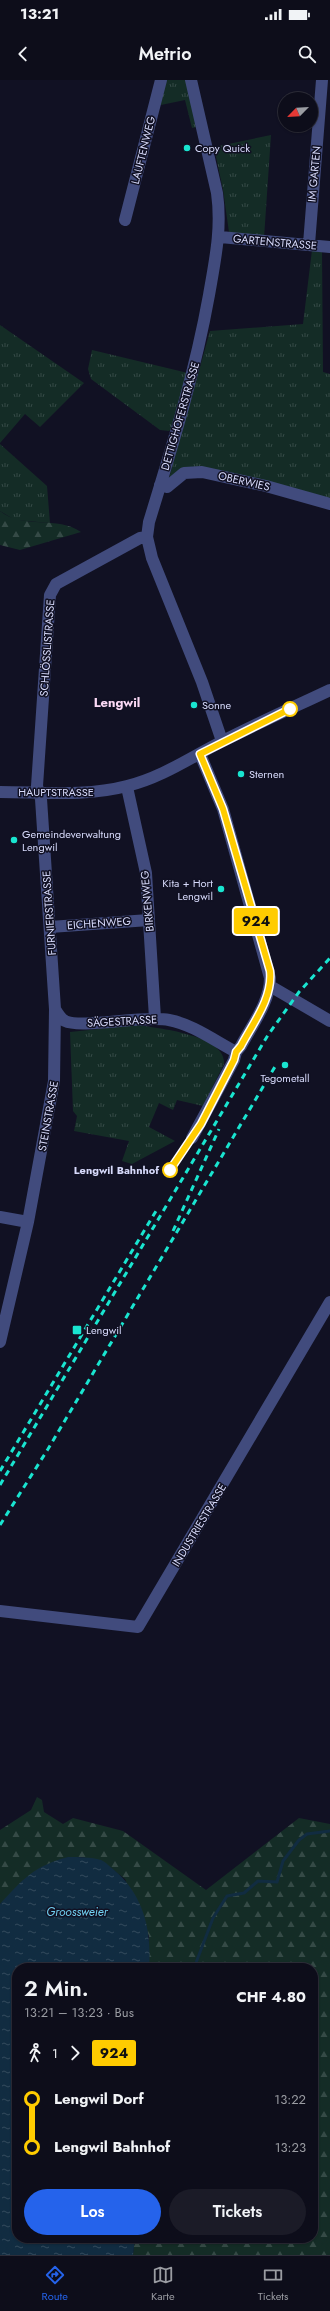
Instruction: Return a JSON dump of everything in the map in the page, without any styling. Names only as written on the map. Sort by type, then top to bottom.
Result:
[{"type":"street","name":"LAUFTENWEG","points":[[125,220],[161,80]]},
{"type":"street","name":"DETTIGHOFERSTRASSE","points":[[191,80],[217,193],[220,216],[220,237],[199,349],[149,522],[147,537],[152,558],[202,682],[222,741]]},
{"type":"street","name":"IM GARTEN","points":[[309,244],[322,80]]},
{"type":"street","name":"GARTENSTRASSE","points":[[220,237],[330,247]]},
{"type":"street","name":"OBERWIES","points":[[160,485],[167,487],[184,473],[202,472],[330,504]]},
{"type":"street","name":"SCHLÖSSLISTRASSE","points":[[39,792],[37,786],[50,595],[56,584],[140,538],[147,537]]},
{"type":"street","name":"HAUPTSTRASSE","points":[[0,792],[81,794],[127,787],[167,773],[222,741],[330,690]]},
{"type":"street","points":[[192,1138],[234,1060],[236,1052],[241,1046],[270,986],[270,971],[223,809],[200,754]]},
{"type":"street","name":"BIRKENWEG","points":[[127,787],[146,873],[155,1018]]},
{"type":"street","name":"FURNIERSTRASSE","points":[[39,792],[55,1009]]},
{"type":"street","name":"EICHENWEG","points":[[50,927],[149,920]]},
{"type":"street","points":[[270,986],[330,1021]]},
{"type":"street","name":"SÄGESTRASSE","points":[[55,1009],[60,1018],[70,1023],[155,1018],[171,1020],[195,1030],[236,1052]]},
{"type":"street","name":"STEINSTRASSE","points":[[0,1342],[28,1222],[54,1081],[55,1009]]},
{"type":"street","points":[[0,1217],[28,1222]]},
{"type":"street","name":"INDUSTRIESTRASSE","points":[[0,1611],[138,1627],[330,1302]]},
{"type":"green space","points":[[163,80],[186,80],[197,127],[192,128],[185,100],[156,106]]},
{"type":"green space","points":[[271,135],[264,238],[229,232],[223,190],[214,147]]},
{"type":"green space","points":[[312,250],[322,251],[323,372],[330,374],[330,501],[238,478],[169,478],[210,331],[303,324]]},
{"type":"green space","points":[[0,325],[84,383],[40,427],[25,414],[0,443]]},
{"type":"green space","points":[[92,350],[188,373],[172,428],[169,431],[160,430],[91,379],[88,369]]},
{"type":"green space","points":[[0,444],[47,486],[50,523],[15,520],[0,511]]},
{"type":"green space","points":[[0,511],[9,517],[19,520],[62,524],[81,532],[20,550],[0,545]]},
{"type":"green space","points":[[137,1025],[174,1031],[203,1040],[214,1046],[222,1054],[224,1064],[203,1106],[177,1100],[173,1110],[159,1103],[149,1127],[175,1141],[132,1164],[122,1161],[129,1141],[74,1131],[77,1116],[73,1111],[70,1032]]},
{"type":"green space","points":[[37,1797],[42,1800],[44,1812],[63,1824],[73,1818],[123,1831],[206,1890],[299,1818],[330,1824],[330,2255],[133,2255],[134,2243],[318,2243],[318,1963],[149,1963],[149,1936],[125,1879],[102,1861],[81,1857],[68,1857],[0,1904],[0,1830],[31,1810]]},
{"type":"water","name":"Groossweier","points":[[68,1857],[97,1859],[106,1863],[124,1880],[139,1901],[144,1914],[149,1940],[149,1963],[12,1963],[12,2243],[134,2243],[133,2255],[0,2255],[0,1904],[30,1874],[56,1861]]},
{"type":"waterway","points":[[196,1963],[213,1918],[227,1896],[244,1893],[258,1881],[277,1882],[283,1861],[299,1840],[307,1834],[330,1831]]},
{"type":"railway","points":[[0,1485],[268,1035],[299,992],[330,958]]},
{"type":"railway","points":[[0,1525],[48,1449],[276,1065]]},
{"type":"railway","points":[[173,1231],[219,1129]]},
{"type":"railway","points":[[0,1471],[156,1211]]},
{"type":"bus line","name":"924","points":[[170,1170],[201,1124],[234,1060],[236,1052],[241,1046],[268,993],[270,986],[270,971],[223,809],[200,754],[222,741],[290,709]]},
{"type":"place","name":"Copy Quick","points":[[187,148]]},
{"type":"place","name":"Sonne","points":[[194,705]]},
{"type":"place","name":"Sternen","points":[[241,774]]},
{"type":"place","name":"Gemeindeverwaltung Lengwil","points":[[14,840]]},
{"type":"place","name":"Kita + Hort Lengwil","points":[[221,889]]},
{"type":"place","name":"Tegometall","points":[[285,1065]]},
{"type":"place","name":"Lengwil Bahnhof","points":[[170,1170]]},
{"type":"place","name":"Lengwil","points":[[77,1330]]},
{"type":"district","name":"Lengwil","points":[[117,702]]}]
